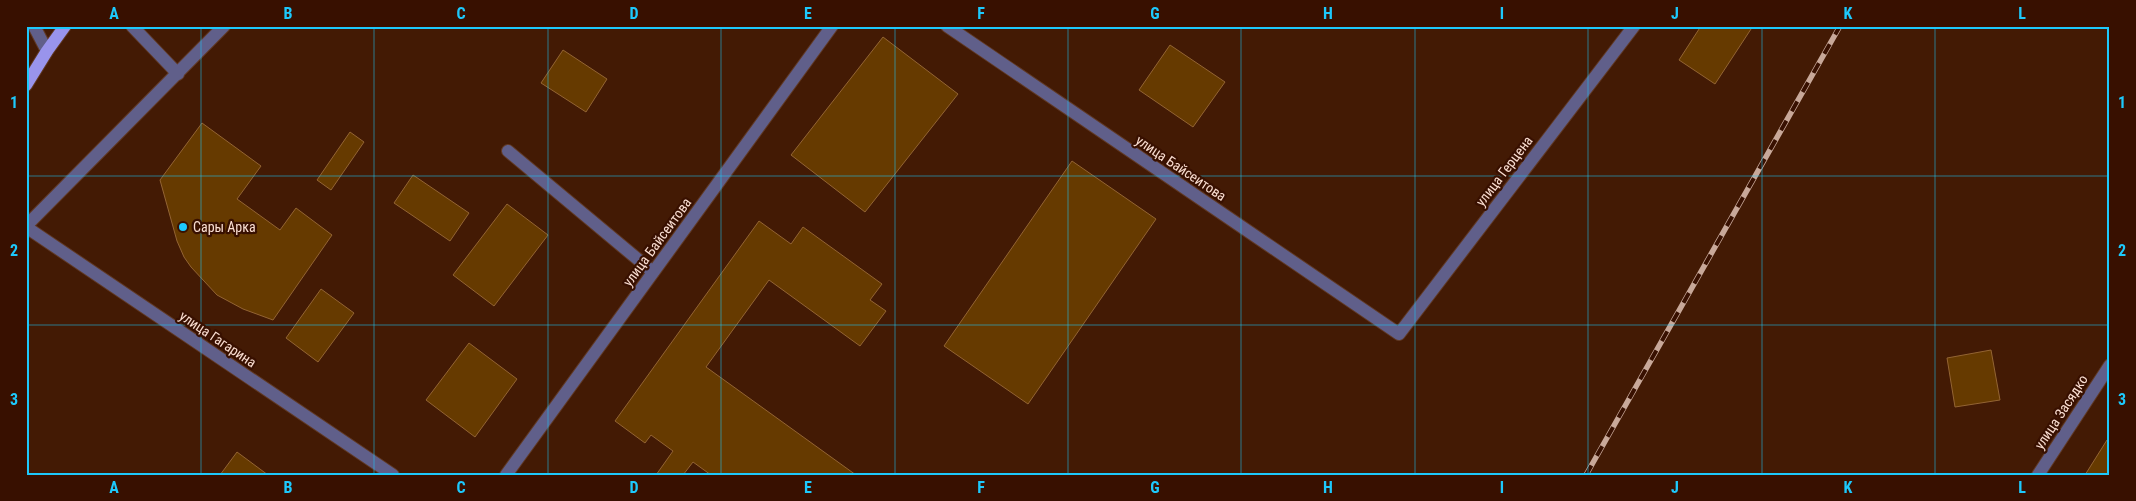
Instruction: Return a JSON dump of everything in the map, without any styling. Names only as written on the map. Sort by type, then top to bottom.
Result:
[{"type":"main road","points":[[26,85],[65,26]]},
{"type":"street","points":[[34,26],[47,51]]},
{"type":"street","points":[[132,26],[178,74]]},
{"type":"street","points":[[26,227],[224,26]]},
{"type":"street","name":"улица Байсеитова","points":[[506,475],[832,26]]},
{"type":"street","name":"улица Байсеитова","points":[[947,26],[1398,334]]},
{"type":"street","name":"улица Герцена","points":[[1398,334],[1634,26]]},
{"type":"street","points":[[508,151],[653,272]]},
{"type":"street","name":"улица Гагарина","points":[[26,227],[394,475]]},
{"type":"street","name":"улица Засядко","points":[[2038,475],[2110,366]]},
{"type":"building","points":[[1701,26],[1753,26],[1715,84],[1679,60]]},
{"type":"building","points":[[883,37],[958,94],[865,212],[791,155]]},
{"type":"building","points":[[1170,45],[1225,82],[1193,127],[1139,90]]},
{"type":"building","points":[[563,50],[607,79],[586,112],[541,83]]},
{"type":"building","points":[[202,123],[261,166],[237,199],[280,230],[296,208],[332,235],[273,320],[243,309],[217,295],[191,267],[177,241],[160,180]]},
{"type":"building","points":[[350,132],[364,142],[331,190],[317,180]]},
{"type":"building","points":[[1072,161],[1156,219],[1028,404],[944,346]]},
{"type":"building","points":[[413,175],[469,213],[450,241],[394,203]]},
{"type":"building","points":[[507,204],[548,235],[494,306],[453,275]]},
{"type":"building","points":[[759,221],[791,244],[803,227],[882,284],[870,300],[886,311],[860,346],[769,280],[706,367],[856,475],[711,475],[693,462],[683,475],[656,475],[673,451],[651,435],[645,443],[615,421]]},
{"type":"building","points":[[321,289],[354,313],[318,362],[286,338]]},
{"type":"building","points":[[469,343],[517,379],[475,437],[426,400]]},
{"type":"building","points":[[1991,350],[2000,400],[1955,407],[1947,358]]},
{"type":"building","points":[[2107,440],[2110,442],[2110,475],[2085,475]]},
{"type":"building","points":[[237,452],[268,475],[220,475]]},
{"type":"railway","points":[[1586,475],[1840,26]]},
{"type":"place","name":"Сары Арка","points":[[183,227]]}]
